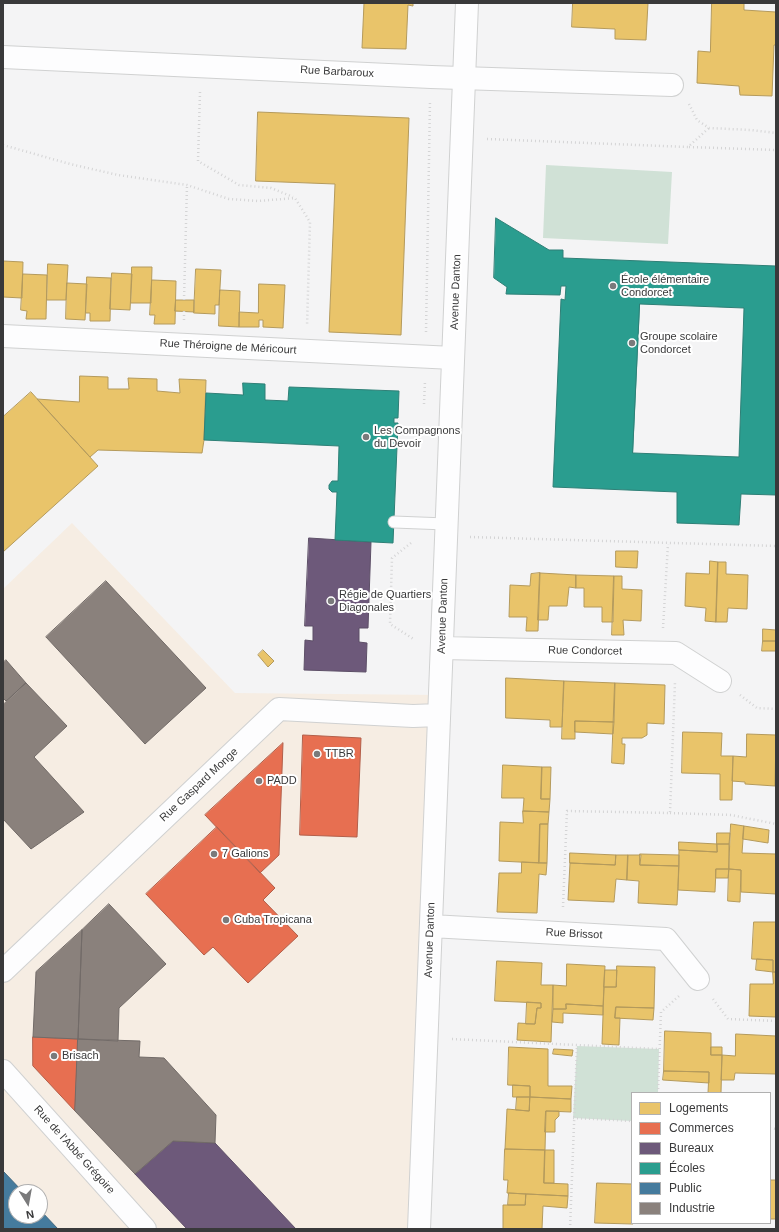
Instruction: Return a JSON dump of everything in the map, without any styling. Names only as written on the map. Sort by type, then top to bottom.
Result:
[{"type":"street","name":"Avenue Danton","points":[[419,1229],[467,3]]},
{"type":"street","name":"Rue Barbaroux","points":[[3,57],[465,78],[672,85]]},
{"type":"street","name":"Rue Théroigne de Méricourt","points":[[3,336],[453,358]]},
{"type":"street","name":"Rue Condorcet","points":[[442,648],[669,653]]},
{"type":"street","points":[[669,653],[720,681]]},
{"type":"street","name":"Rue Gaspard Monge","points":[[3,971],[279,709],[413,716],[439,715]]},
{"type":"street","name":"Rue Brissot","points":[[431,926],[666,939],[698,979]]},
{"type":"street","name":"Rue de l'Abbé Grégoire","points":[[3,1071],[145,1229]]},
{"type":"lane","points":[[394,522],[446,530]]},
{"type":"path","points":[[201,66],[198,161],[239,185],[271,188],[295,198],[310,222],[306,350]]},
{"type":"path","points":[[672,85],[681,90],[697,120],[709,128],[776,133]]},
{"type":"path","points":[[688,147],[709,128]]},
{"type":"path","points":[[430,136],[776,150]]},
{"type":"path","points":[[3,145],[118,176],[187,185],[230,199],[258,201],[295,198]]},
{"type":"path","points":[[184,300],[187,185]]},
{"type":"path","points":[[446,530],[668,543],[776,546]]},
{"type":"path","points":[[414,541],[392,558],[390,624],[416,640]]},
{"type":"path","points":[[668,543],[670,812]]},
{"type":"path","points":[[391,591],[417,592]]},
{"type":"path","points":[[720,681],[757,708],[776,709]]},
{"type":"path","points":[[562,933],[567,811],[670,812],[731,815],[776,824]]},
{"type":"path","points":[[658,1092],[661,1012],[698,979],[728,1019],[776,1022]]},
{"type":"path","points":[[427,1038],[659,1049]]},
{"type":"path","points":[[570,1229],[573,1118],[577,1046]]},
{"type":"path","points":[[573,1118],[631,1121]]},
{"type":"shaded area","points":[[72,523],[235,693],[440,695],[419,1229],[3,1229],[3,589]]},
{"type":"green space","points":[[546,165],[672,172],[668,244],[543,238]]},
{"type":"green space","points":[[577,1046],[659,1049],[658,1092],[631,1092],[631,1121],[573,1118]]},
{"type":"building: Logements","points":[[364,3],[413,3],[413,6],[408,5],[406,49],[362,48]]},
{"type":"building: Logements","points":[[573,3],[648,3],[646,40],[615,39],[615,29],[572,27]]},
{"type":"building: Logements","points":[[712,3],[744,3],[744,10],[776,12],[776,45],[774,45],[772,96],[740,95],[739,86],[697,83],[698,51],[710,52]]},
{"type":"building: Logements","points":[[258,112],[409,118],[401,335],[329,332],[335,184],[256,181]]},
{"type":"building: Logements","points":[[3,261],[23,262],[22,298],[3,297]]},
{"type":"building: Logements","points":[[48,264],[68,265],[66,300],[47,300]]},
{"type":"building: Logements","points":[[132,267],[152,267],[151,303],[131,303]]},
{"type":"building: Logements","points":[[196,269],[221,270],[219,305],[215,305],[215,314],[194,313]]},
{"type":"building: Logements","points":[[112,273],[132,274],[130,310],[110,309]]},
{"type":"building: Logements","points":[[23,274],[47,275],[46,319],[26,319],[27,311],[21,310]]},
{"type":"building: Logements","points":[[87,277],[111,278],[110,321],[90,321],[90,313],[86,313]]},
{"type":"building: Logements","points":[[152,280],[176,281],[175,324],[154,324],[155,315],[150,315]]},
{"type":"building: Logements","points":[[67,283],[87,284],[85,320],[66,319]]},
{"type":"building: Logements","points":[[259,284],[285,285],[283,328],[263,327],[263,320],[259,320],[259,327],[239,327],[239,312],[258,313]]},
{"type":"building: Logements","points":[[220,290],[240,291],[239,327],[219,326]]},
{"type":"building: Logements","points":[[176,300],[194,300],[194,312],[175,311]]},
{"type":"building: Logements","points":[[80,376],[108,377],[108,389],[129,389],[128,378],[157,379],[157,391],[180,393],[179,379],[206,380],[204,440],[202,453],[98,450],[90,457],[37,399],[79,402]]},
{"type":"building: Logements","points":[[31,392],[98,466],[3,552],[3,417]]},
{"type":"building: Logements","points":[[616,551],[638,551],[637,568],[616,567]]},
{"type":"building: Logements","points":[[710,561],[718,562],[716,622],[705,621],[706,608],[685,606],[686,573],[709,574]]},
{"type":"building: Logements","points":[[718,562],[726,562],[726,574],[748,575],[747,609],[728,608],[727,622],[716,622]]},
{"type":"building: Logements","points":[[540,573],[576,575],[576,588],[569,587],[567,606],[549,606],[548,620],[538,620]]},
{"type":"building: Logements","points":[[540,573],[538,631],[526,631],[527,617],[509,617],[510,585],[530,586],[531,574]]},
{"type":"building: Logements","points":[[576,575],[614,576],[613,622],[602,622],[602,607],[584,607],[584,588],[576,588]]},
{"type":"building: Logements","points":[[614,576],[622,576],[622,589],[642,590],[641,621],[623,620],[624,635],[612,635]]},
{"type":"building: Logements","points":[[763,629],[776,630],[776,641],[763,641]]},
{"type":"building: Logements","points":[[763,641],[776,641],[776,651],[762,651]]},
{"type":"building: Logements","points":[[263,650],[274,661],[268,667],[258,655]]},
{"type":"building: Logements","points":[[506,678],[564,681],[562,727],[550,727],[550,720],[506,718]]},
{"type":"building: Logements","points":[[564,681],[615,683],[614,722],[575,721],[575,739],[562,739]]},
{"type":"building: Logements","points":[[615,683],[665,685],[664,724],[647,723],[647,735],[642,738],[622,738],[622,744],[625,744],[624,764],[612,763]]},
{"type":"building: Logements","points":[[575,721],[614,722],[613,734],[575,732]]},
{"type":"building: Logements","points":[[683,732],[722,733],[721,756],[733,756],[732,800],[720,800],[720,774],[682,773]]},
{"type":"building: Logements","points":[[747,734],[776,735],[775,786],[745,784],[745,782],[732,781],[733,756],[746,757]]},
{"type":"building: Logements","points":[[503,765],[542,767],[541,799],[550,799],[549,812],[523,811],[524,798],[502,798]]},
{"type":"building: Logements","points":[[542,767],[551,767],[550,799],[541,799]]},
{"type":"building: Logements","points":[[523,811],[549,812],[548,824],[540,824],[539,863],[499,861],[500,822],[523,823]]},
{"type":"building: Logements","points":[[540,824],[548,824],[547,863],[539,863]]},
{"type":"building: Logements","points":[[731,824],[744,826],[742,853],[776,854],[776,894],[741,892],[741,870],[729,869]]},
{"type":"building: Logements","points":[[744,826],[769,830],[768,843],[743,839]]},
{"type":"building: Logements","points":[[717,833],[730,833],[729,844],[717,844]]},
{"type":"building: Logements","points":[[679,842],[717,844],[717,852],[679,850]]},
{"type":"building: Logements","points":[[717,844],[729,844],[729,869],[716,869],[715,892],[678,890],[679,850],[717,852]]},
{"type":"building: Logements","points":[[570,853],[616,855],[615,865],[570,863]]},
{"type":"building: Logements","points":[[640,854],[679,855],[679,866],[640,865]]},
{"type":"building: Logements","points":[[616,855],[628,855],[627,880],[616,879],[614,902],[568,900],[570,863],[615,865]]},
{"type":"building: Logements","points":[[628,855],[641,855],[640,865],[679,866],[677,905],[638,903],[639,881],[627,880]]},
{"type":"building: Logements","points":[[522,862],[547,863],[546,875],[539,874],[537,913],[497,912],[499,873],[521,873]]},
{"type":"building: Logements","points":[[716,869],[729,869],[728,878],[716,878]]},
{"type":"building: Logements","points":[[729,869],[741,870],[740,902],[728,901]]},
{"type":"building: Logements","points":[[754,922],[776,922],[776,972],[773,972],[773,960],[752,959]]},
{"type":"building: Logements","points":[[757,959],[773,960],[773,972],[756,970]]},
{"type":"building: Logements","points":[[497,961],[542,963],[541,985],[553,985],[551,1042],[517,1040],[518,1023],[535,1024],[537,1008],[541,1008],[541,1003],[495,1001]]},
{"type":"building: Logements","points":[[567,964],[605,966],[603,1006],[566,1004],[566,1009],[553,1009],[553,985],[566,986]]},
{"type":"building: Logements","points":[[617,966],[655,967],[654,1008],[616,1007],[615,1018],[620,1018],[619,1045],[602,1044],[604,987],[616,987]]},
{"type":"building: Logements","points":[[605,970],[617,970],[616,987],[604,987]]},
{"type":"building: Logements","points":[[773,972],[776,972],[776,1017],[749,1016],[750,984],[773,984]]},
{"type":"building: Logements","points":[[527,1002],[541,1003],[541,1008],[537,1008],[535,1024],[526,1024]]},
{"type":"building: Logements","points":[[566,1004],[603,1006],[603,1015],[563,1013],[563,1023],[552,1022],[553,1009],[566,1009]]},
{"type":"building: Logements","points":[[616,1007],[654,1008],[653,1020],[615,1018]]},
{"type":"building: Logements","points":[[665,1031],[711,1033],[711,1055],[722,1055],[721,1092],[708,1092],[709,1072],[664,1071]]},
{"type":"building: Logements","points":[[736,1034],[776,1036],[776,1074],[735,1073],[734,1080],[721,1080],[722,1055],[735,1056]]},
{"type":"building: Logements","points":[[509,1047],[548,1049],[548,1086],[572,1086],[571,1099],[530,1097],[530,1086],[508,1085]]},
{"type":"building: Logements","points":[[711,1047],[722,1047],[722,1055],[711,1055]]},
{"type":"building: Logements","points":[[554,1049],[573,1050],[572,1056],[553,1054]]},
{"type":"building: Logements","points":[[664,1071],[709,1072],[709,1083],[663,1080]]},
{"type":"building: Logements","points":[[513,1085],[530,1086],[530,1097],[513,1097]]},
{"type":"building: Logements","points":[[517,1097],[530,1097],[529,1111],[516,1110]]},
{"type":"building: Logements","points":[[530,1097],[571,1099],[571,1112],[546,1111],[545,1150],[505,1149],[507,1109],[529,1111]]},
{"type":"building: Logements","points":[[546,1111],[559,1111],[559,1116],[555,1120],[555,1132],[545,1132]]},
{"type":"building: Logements","points":[[505,1149],[545,1150],[544,1183],[568,1184],[568,1196],[507,1193],[508,1180],[504,1180]]},
{"type":"building: Logements","points":[[545,1150],[554,1150],[554,1183],[544,1183]]},
{"type":"building: Logements","points":[[771,1180],[776,1180],[776,1219],[771,1219]]},
{"type":"building: Logements","points":[[597,1183],[631,1184],[631,1224],[595,1223]]},
{"type":"building: Logements","points":[[509,1193],[526,1194],[525,1205],[508,1205]]},
{"type":"building: Logements","points":[[526,1194],[568,1196],[567,1208],[543,1206],[542,1229],[503,1229],[503,1205],[525,1205]]},
{"type":"building: Commerces","points":[[303,735],[361,738],[357,837],[300,835]]},
{"type":"building: Commerces","points":[[283,743],[279,855],[260,873],[205,815]]},
{"type":"building: Commerces","name":"Cuba Tropicana","points":[[217,827],[275,888],[263,900],[298,936],[248,983],[213,947],[204,955],[146,894]]},
{"type":"building: Commerces","points":[[33,1037],[78,1039],[75,1111],[33,1066]]},
{"type":"building: Bureaux","points":[[309,538],[371,542],[368,628],[359,628],[359,642],[367,643],[366,672],[304,670],[305,640],[313,641],[313,626],[305,626]]},
{"type":"building: Bureaux","points":[[173,1141],[215,1143],[296,1229],[187,1229],[135,1174]]},
{"type":"building: Écoles","points":[[496,218],[549,250],[563,250],[563,258],[776,266],[776,495],[741,494],[739,525],[677,523],[677,492],[553,487],[561,299],[565,300],[566,286],[561,286],[560,295],[506,294],[507,287],[494,278]],"holes":[[[640,304],[744,308],[739,457],[633,453]]]},
{"type":"building: Écoles","points":[[243,383],[265,384],[265,400],[288,401],[289,387],[399,391],[398,418],[394,418],[394,423],[398,423],[393,543],[335,540],[337,492],[332,492],[329,489],[329,485],[332,481],[338,481],[339,446],[204,440],[206,393],[243,395]]},
{"type":"building: Public","points":[[3,1171],[15,1184],[8,1184],[8,1224],[48,1224],[48,1218],[58,1229],[3,1229]]},
{"type":"building: Industrie","points":[[106,581],[206,688],[145,744],[46,637]]},
{"type":"building: Industrie","points":[[6,660],[26,683],[6,701],[3,698],[3,663]]},
{"type":"building: Industrie","points":[[26,683],[67,726],[34,757],[84,812],[31,849],[3,819],[3,705]]},
{"type":"building: Industrie","points":[[109,904],[166,964],[119,1008],[118,1041],[78,1039],[82,930]]},
{"type":"building: Industrie","points":[[82,930],[78,1039],[33,1037],[36,972]]},
{"type":"building: Industrie","points":[[78,1039],[140,1041],[139,1057],[164,1058],[216,1115],[215,1143],[173,1141],[135,1174],[75,1111]]},
{"type":"place","name":"École élémentaire Condorcet","points":[[613,286]]},
{"type":"place","name":"Groupe scolaire Condorcet","points":[[632,343]]},
{"type":"place","name":"Les Compagnons du Devoir","points":[[366,437]]},
{"type":"place","name":"Régie de Quartiers Diagonales","points":[[331,601]]},
{"type":"place","name":"TTBR","points":[[317,754]]},
{"type":"place","name":"PADD","points":[[259,781]]},
{"type":"place","name":"7 Galions","points":[[214,854]]},
{"type":"place","name":"Cuba Tropicana","points":[[226,920]]},
{"type":"place","name":"Brisach","points":[[54,1056]]}]
